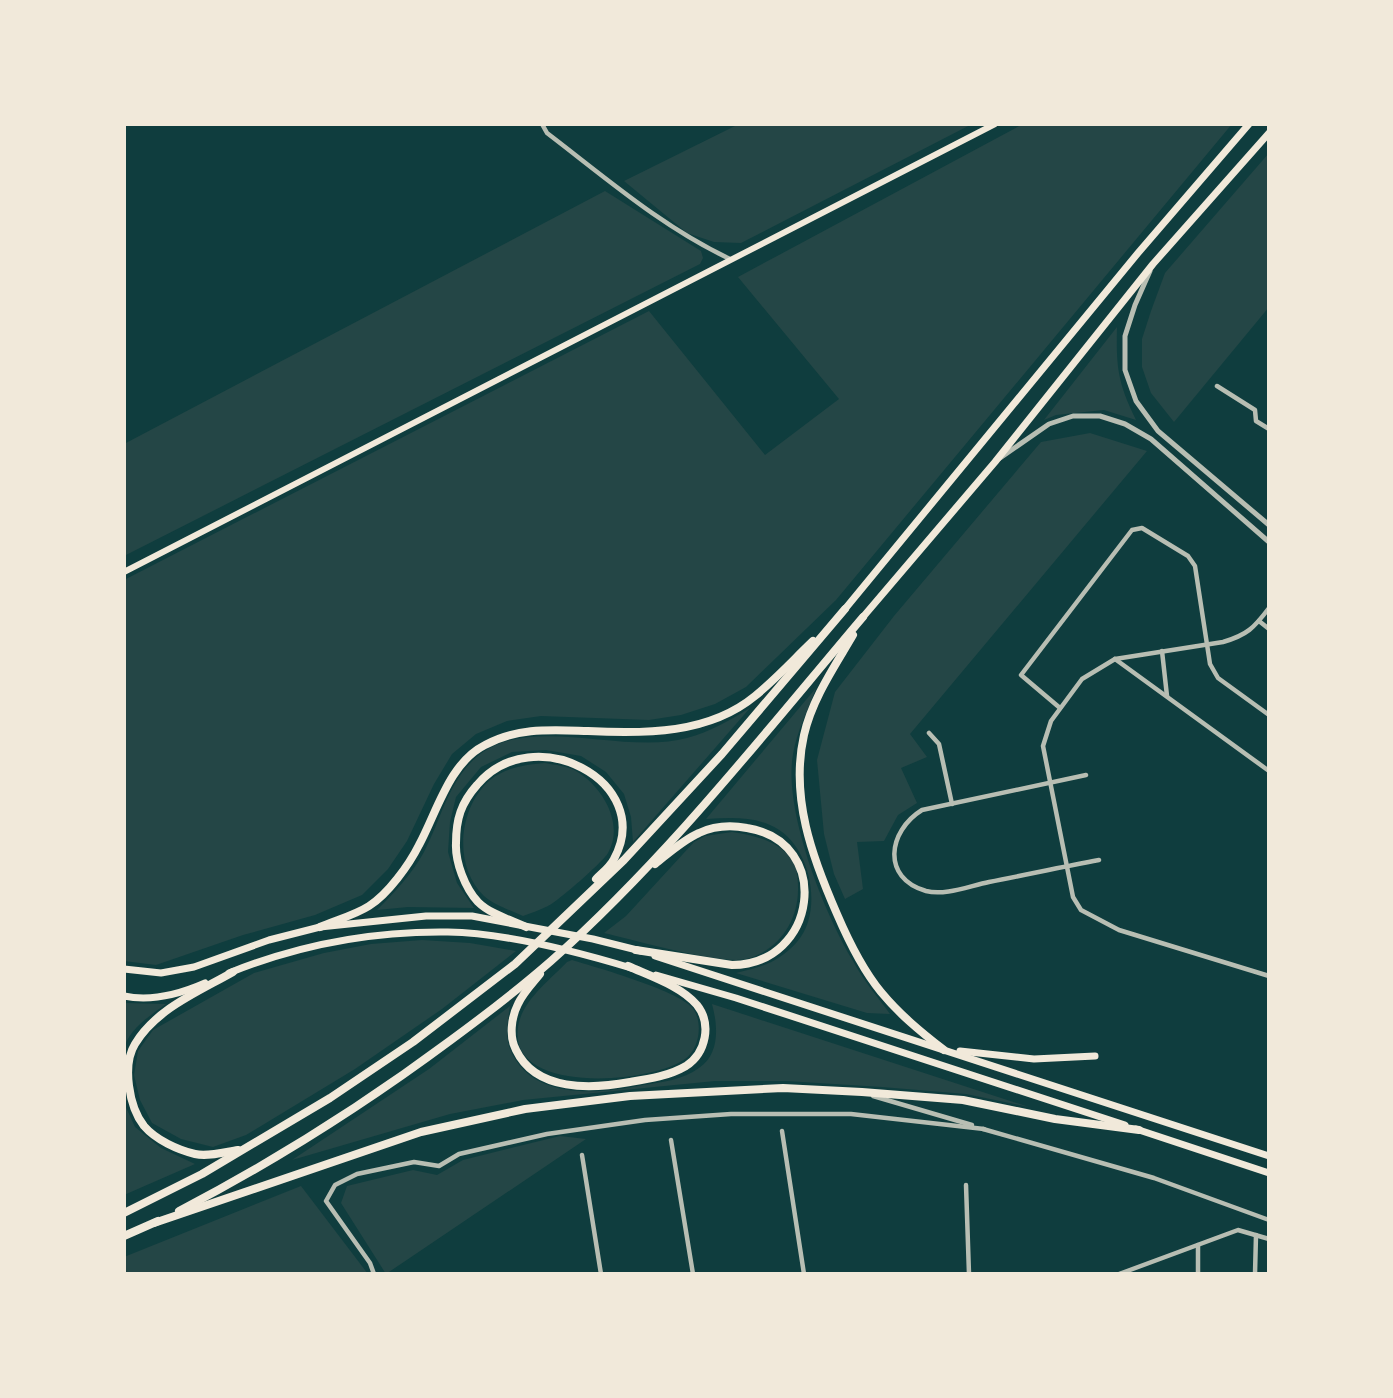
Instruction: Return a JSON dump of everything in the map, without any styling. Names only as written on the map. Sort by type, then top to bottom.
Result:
[{"type":"highway","points":[[124,1213],[202,1174],[330,1098],[413,1042],[515,964],[624,860],[713,764],[845,609],[1138,253],[1249,124]]},
{"type":"highway","points":[[124,1236],[245,1176],[384,1090],[491,1011],[550,962],[631,884],[745,757],[995,462],[1153,264],[1269,133]]},
{"type":"highway","points":[[124,969],[161,973],[194,967],[270,940],[320,927],[369,906],[398,877],[419,847],[445,790],[462,763],[482,746],[511,733],[541,729],[650,733],[684,728],[720,716],[754,697],[845,609]]},
{"type":"highway","points":[[863,618],[825,682],[804,732],[799,782],[801,808],[820,874],[854,951],[874,983],[893,1006],[944,1050],[1034,1059],[1095,1056]]},
{"type":"highway","points":[[526,927],[479,903],[466,882],[456,852],[456,823],[464,800],[486,774],[514,759],[547,756],[576,763],[598,778],[614,798],[621,819],[622,840],[613,861],[564,915]]},
{"type":"highway","points":[[631,884],[688,838],[710,829],[737,827],[769,834],[788,848],[799,864],[804,896],[802,917],[788,940],[757,962],[732,965],[636,950]]},
{"type":"highway","points":[[320,927],[426,916],[472,916],[593,939],[636,950],[1269,1156]]},
{"type":"highway","points":[[124,996],[166,996],[190,990],[279,956],[335,941],[394,933],[451,932],[516,940],[628,966],[736,999],[1269,1173]]},
{"type":"highway","points":[[550,962],[519,1002],[514,1014],[513,1045],[525,1065],[534,1073],[560,1083],[586,1086],[622,1084],[674,1072],[693,1061],[703,1045],[705,1023],[695,1004],[659,980],[628,966]]},
{"type":"highway","points":[[233,972],[169,1009],[149,1025],[133,1047],[128,1076],[131,1100],[144,1126],[166,1143],[197,1155],[244,1149]]},
{"type":"highway","points":[[154,1223],[421,1132],[524,1109],[630,1096],[783,1088],[862,1092],[963,1100],[1055,1119],[1139,1130]]},
{"type":"main road","points":[[124,572],[995,124]]},
{"type":"street","points":[[542,124],[547,132],[654,216],[700,244],[730,258]]},
{"type":"street","points":[[1153,264],[1125,336],[1125,370],[1136,401],[1158,430],[1269,526]]},
{"type":"street","points":[[1217,386],[1255,410],[1256,421],[1269,429]]},
{"type":"street","points":[[995,462],[1049,424],[1073,415],[1100,415],[1125,424],[1144,435],[1269,542]]},
{"type":"street","points":[[1144,435],[1153,423]]},
{"type":"street","points":[[1060,708],[1021,675],[1132,530],[1142,527],[1188,556],[1195,566],[1210,664],[1218,678],[1269,715]]},
{"type":"street","points":[[1269,608],[1251,630],[1239,637],[1115,659],[1082,679],[1051,721],[1043,746],[1073,897],[1081,910],[1119,930],[1269,976]]},
{"type":"street","points":[[1259,621],[1269,629]]},
{"type":"street","points":[[1161,651],[1167,697]]},
{"type":"street","points":[[1115,659],[1269,771]]},
{"type":"street","points":[[929,733],[939,744],[952,804]]},
{"type":"street","points":[[1086,775],[922,810],[909,818],[898,832],[894,859],[900,873],[910,884],[932,892],[944,892],[1099,860]]},
{"type":"street","points":[[862,1092],[1154,1178],[1269,1220]]},
{"type":"street","points":[[374,1274],[370,1263],[326,1201],[335,1185],[357,1174],[414,1162],[439,1166],[459,1154],[547,1134],[646,1120],[731,1114],[851,1114],[984,1129]]},
{"type":"street","points":[[782,1131],[804,1274]]},
{"type":"street","points":[[671,1140],[693,1274]]},
{"type":"street","points":[[582,1155],[601,1274]]},
{"type":"street","points":[[966,1185],[969,1274]]},
{"type":"street","points":[[1119,1274],[1238,1230],[1269,1240]]},
{"type":"street","points":[[1255,1236],[1255,1274]]},
{"type":"street","points":[[1198,1245],[1198,1274]]},
{"type":"shaded area","points":[[739,124],[972,124],[741,243],[714,242],[687,233],[624,181]]},
{"type":"shaded area","points":[[1023,124],[1232,124],[836,600],[746,687],[715,704],[681,715],[649,720],[541,716],[507,721],[476,734],[452,754],[434,784],[407,841],[388,869],[362,895],[315,915],[243,935],[156,965],[124,961],[124,580],[649,311],[765,455],[839,399],[738,277]]},
{"type":"shaded area","points":[[1269,153],[1269,307],[1174,422],[1151,393],[1142,367],[1142,339],[1151,311],[1165,273]]},
{"type":"shaded area","points":[[605,191],[701,251],[703,258],[700,264],[124,556],[124,444]]},
{"type":"shaded area","points":[[1117,327],[1119,375],[1136,420],[1104,410],[1056,415],[1044,420]]},
{"type":"shaded area","points":[[1090,433],[1147,451],[910,734],[927,757],[901,768],[917,803],[898,815],[884,841],[857,842],[863,889],[845,899],[834,874],[824,834],[817,760],[835,692],[894,616],[1041,442]]},
{"type":"shaded area","points":[[816,688],[793,754],[794,803],[800,831],[819,889],[842,941],[861,975],[890,1014],[867,1013],[736,973],[770,963],[797,942],[806,928],[810,912],[809,878],[804,861],[784,833],[762,822],[746,819],[706,819]]},
{"type":"shaded area","points":[[750,708],[633,842],[631,817],[624,794],[606,772],[581,756],[546,750],[512,752],[481,767],[456,797],[450,822],[448,852],[457,883],[474,908],[408,907],[377,910],[414,868],[454,785],[471,762],[483,752],[504,742],[529,737],[663,742],[704,732]]},
{"type":"shaded area","points":[[545,763],[573,769],[594,786],[612,818],[613,842],[605,857],[569,890],[548,906],[523,916],[497,905],[484,896],[474,884],[467,869],[463,837],[471,806],[490,780],[509,769]]},
{"type":"shaded area","points":[[732,832],[771,842],[790,857],[796,868],[798,887],[795,911],[785,932],[768,949],[746,959],[734,960],[677,951],[604,933],[626,916],[694,842],[705,836]]},
{"type":"shaded area","points":[[422,940],[470,943],[516,951],[442,1009],[355,1069],[246,1135],[213,1147],[181,1139],[152,1123],[140,1100],[134,1075],[138,1051],[153,1030],[254,973],[324,953],[371,944]]},
{"type":"shaded area","points":[[572,960],[657,988],[687,1003],[697,1016],[699,1029],[690,1055],[667,1068],[641,1075],[611,1078],[580,1078],[552,1072],[531,1061],[519,1044],[523,1011],[534,996]]},
{"type":"shaded area","points":[[124,1003],[166,1004],[135,1030],[124,1050]]},
{"type":"shaded area","points":[[712,1004],[1029,1107],[966,1094],[882,1087],[786,1081],[715,1081],[523,1100],[450,1114],[292,1160],[429,1069],[510,1006],[508,1044],[520,1066],[533,1078],[550,1086],[587,1091],[665,1081],[679,1078],[699,1068],[711,1055],[716,1039]]},
{"type":"shaded area","points":[[124,1103],[135,1127],[161,1148],[195,1164],[124,1195]]},
{"type":"shaded area","points":[[560,1136],[586,1139],[386,1274],[341,1203],[347,1186],[413,1170],[437,1175],[463,1160]]},
{"type":"shaded area","points":[[301,1186],[368,1274],[124,1274],[124,1257]]}]
